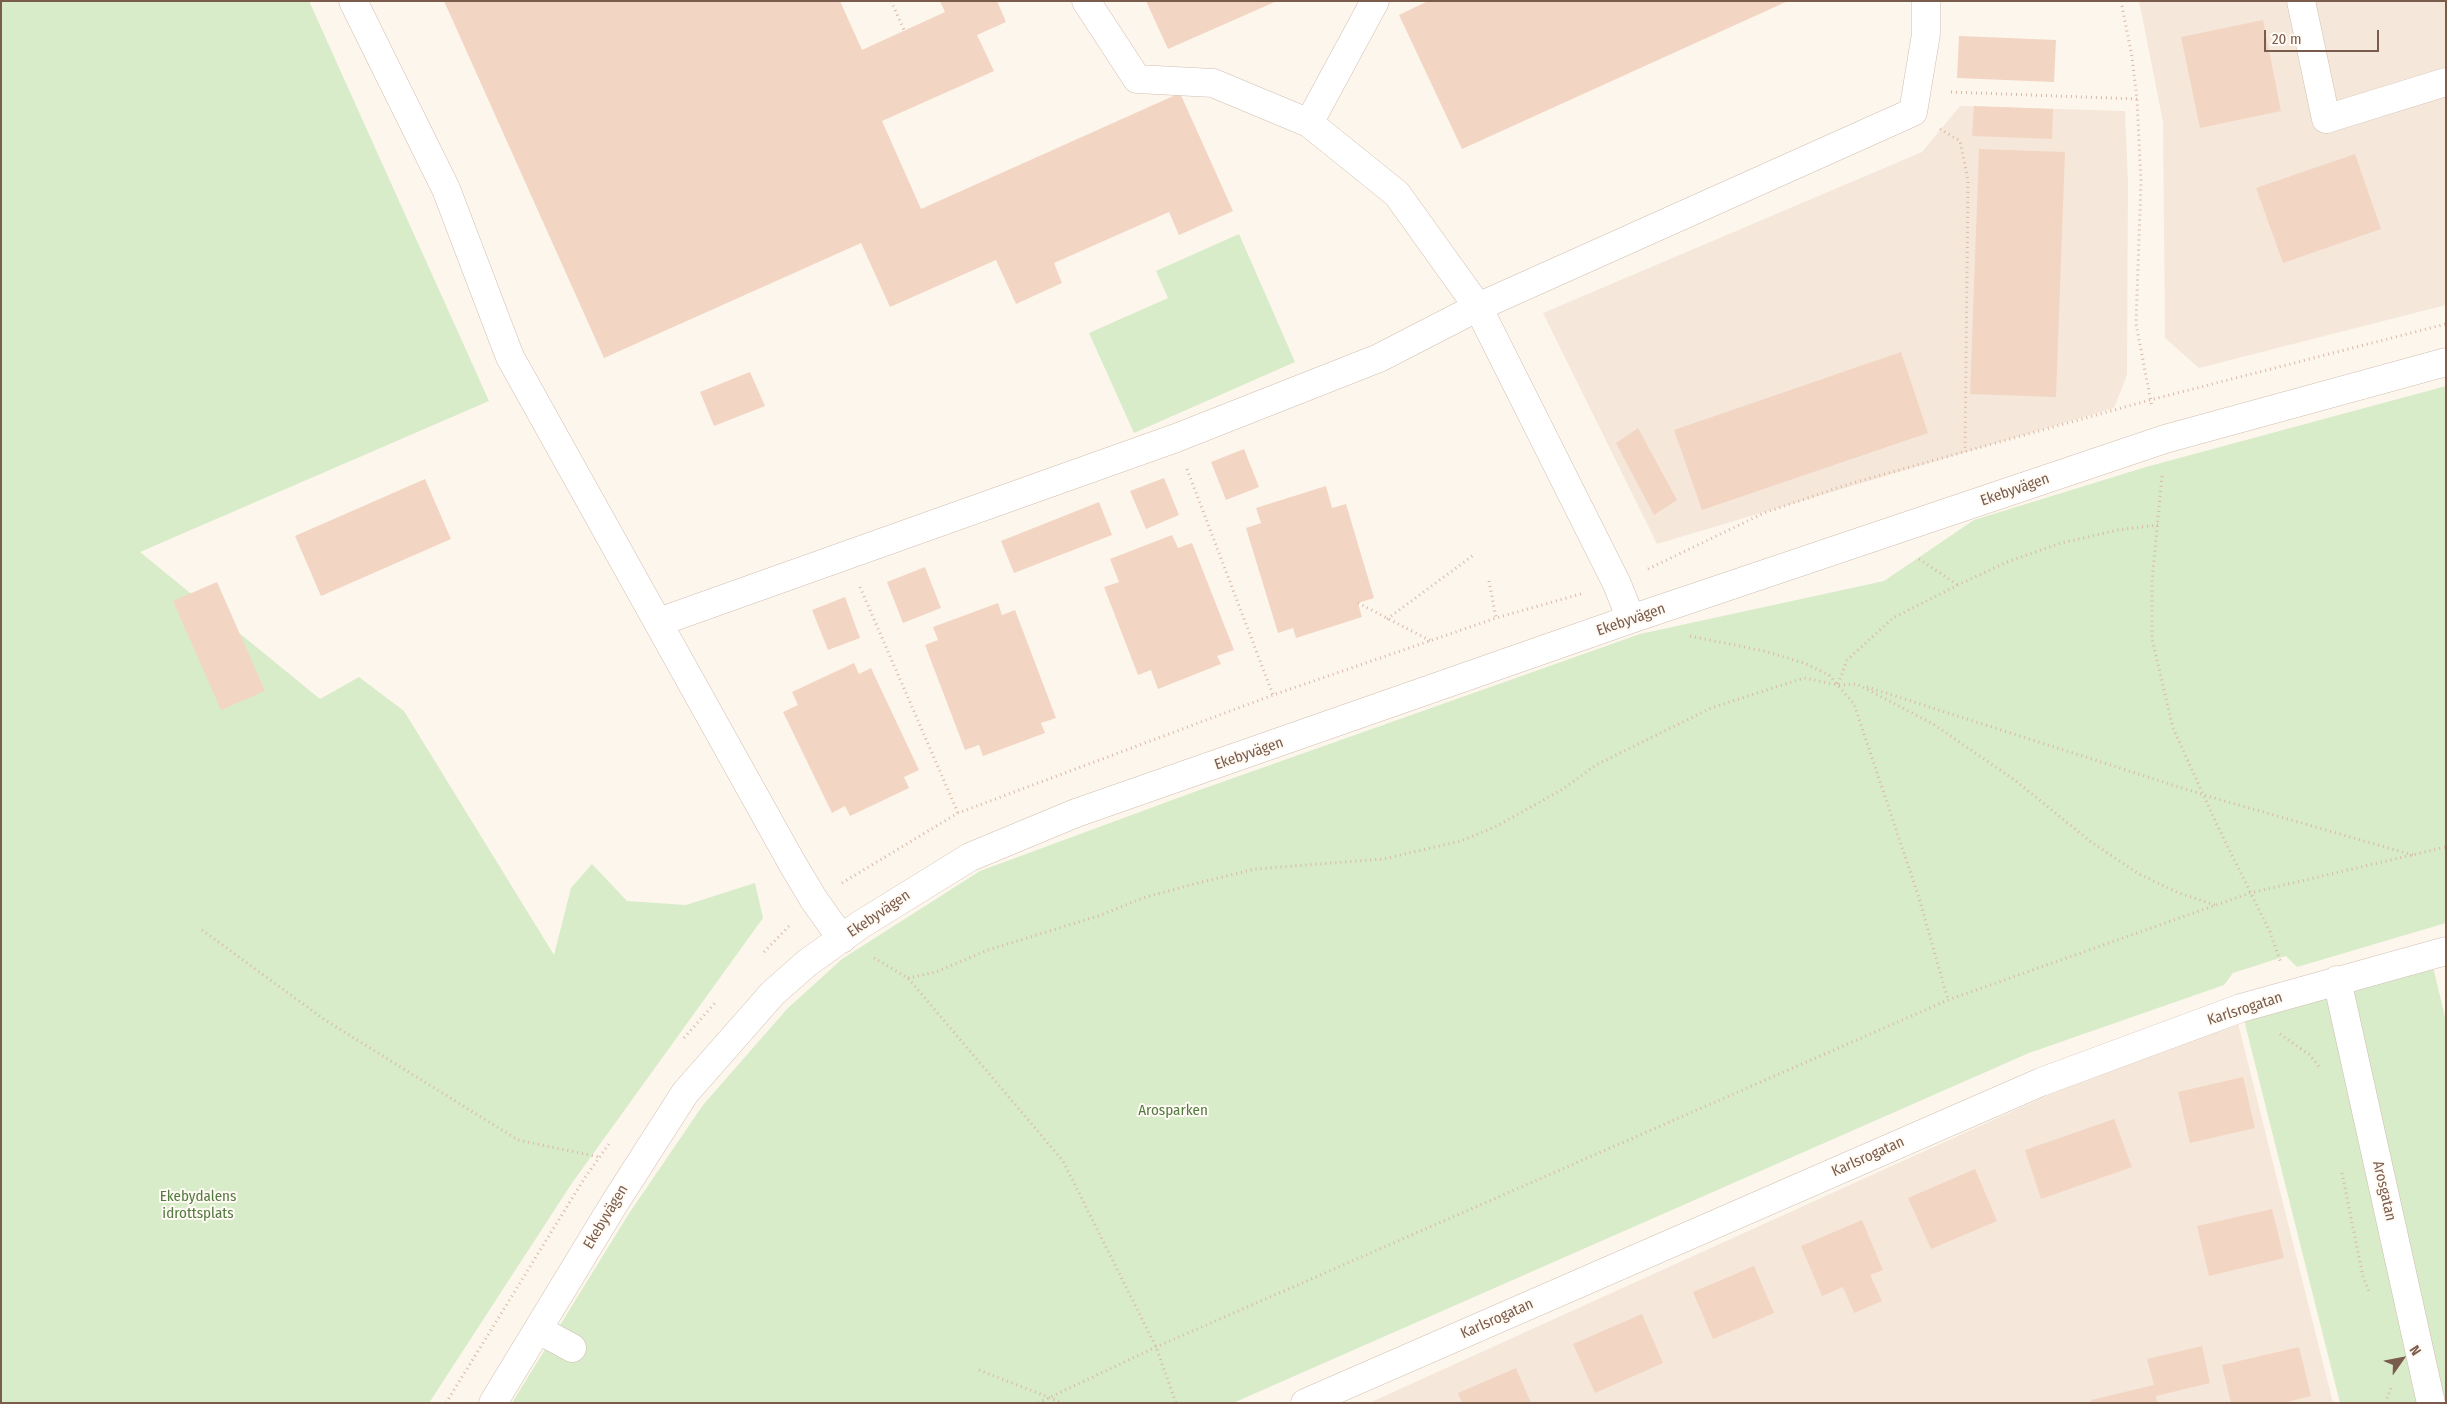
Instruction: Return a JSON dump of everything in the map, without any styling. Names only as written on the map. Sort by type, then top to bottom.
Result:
[{"type":"street","name":"Ekebyvägen","points":[[353,1],[446,189],[510,357],[792,863],[814,900],[842,939]]},
{"type":"street","points":[[1086,1],[1137,78],[1213,82],[1309,123],[1397,194],[1478,306],[1617,584],[1632,619]]},
{"type":"street","points":[[1309,123],[1375,1]]},
{"type":"street","points":[[659,622],[1176,438],[1379,358],[1478,306],[1915,101],[1926,34],[1926,1]]},
{"type":"street","points":[[2301,1],[2326,118],[2446,82]]},
{"type":"street","name":"Ekebyvägen","points":[[493,1403],[614,1204],[685,1093],[773,993],[808,963],[900,899],[970,857],[1076,813],[1632,619],[2165,439],[2446,362]]},
{"type":"street","name":"Karlsrogatan","points":[[1305,1403],[2041,1082],[2241,1008],[2446,951]]},
{"type":"street","name":"Arosgatan","points":[[2338,980],[2431,1403]]},
{"type":"street","points":[[539,1330],[572,1348]]},
{"type":"path","points":[[891,1],[904,30]]},
{"type":"path","points":[[2121,1],[2138,99],[2141,182],[2136,324],[2150,400],[2165,439],[2152,581],[2152,639],[2173,728],[2270,932],[2292,994]]},
{"type":"path","points":[[1915,101],[2138,99]]},
{"type":"path","points":[[1915,101],[1960,141],[1968,180],[1966,452]]},
{"type":"path","points":[[1176,438],[1273,695]]},
{"type":"path","points":[[1838,685],[1847,660],[1893,618],[1958,585],[2007,562],[2061,543],[2118,530],[2158,526]]},
{"type":"path","points":[[1387,618],[1475,554]]},
{"type":"path","points":[[846,555],[958,813]]},
{"type":"path","points":[[1914,556],[1958,585]]},
{"type":"path","points":[[1489,581],[1496,618]]},
{"type":"path","points":[[1358,603],[1432,641]]},
{"type":"path","points":[[1684,635],[1764,651],[1804,663],[1829,675],[1854,704],[1920,898],[1948,1000]]},
{"type":"path","points":[[908,978],[936,972],[988,950],[1098,916],[1143,898],[1194,884],[1255,869],[1383,859],[1461,841],[1497,826],[1562,789],[1596,765],[1710,708],[1804,678],[1838,685],[1857,684],[2204,795],[2413,855]]},
{"type":"path","points":[[1857,684],[1933,724],[2016,781],[2091,842],[2139,874],[2179,893],[2215,905]]},
{"type":"path","points":[[1038,1403],[1156,1346],[1948,1000],[2250,893],[2446,847]]},
{"type":"path","points":[[202,930],[325,1020],[518,1140],[600,1157]]},
{"type":"path","points":[[842,939],[908,978],[1063,1161],[1156,1346],[1176,1403]]},
{"type":"path","points":[[2273,1033],[2282,1034],[2310,1054],[2325,1074]]},
{"type":"path","points":[[2342,1170],[2363,1277],[2371,1296]]},
{"type":"path","points":[[979,1370],[1063,1403]]},
{"type":"path","points":[[2385,1403],[2396,1377]]},
{"type":"shaded area","points":[[2139,1],[2446,1],[2446,305],[2199,368],[2165,338],[2163,122]]},
{"type":"shaded area","points":[[1960,106],[2125,111],[2128,182],[2127,375],[2114,408],[1657,544],[1543,313],[1922,152]]},
{"type":"shaded area","points":[[2238,1023],[2333,1403],[1369,1403],[2046,1096]]},
{"type":"green space","name":"Ekebydalens idrottsplats","points":[[1,1],[309,1],[489,401],[140,552],[320,699],[359,677],[404,711],[554,955],[571,888],[592,864],[627,901],[686,905],[755,883],[763,918],[572,1183],[429,1403],[1,1403]]},
{"type":"green space","points":[[1239,234],[1295,362],[1134,433],[1089,333],[1168,298],[1156,271]]},
{"type":"green space","name":"Arosparken","points":[[2446,386],[2446,923],[2297,967],[2286,956],[2233,973],[2224,985],[2029,1053],[1233,1403],[512,1403],[628,1215],[703,1105],[787,1009],[842,959],[980,871],[1194,792],[1640,634],[1884,581],[1974,520],[2146,467]]},
{"type":"green space","points":[[2430,954],[2446,1021],[2446,1403],[2340,1403],[2241,1008]]},
{"type":"building","points":[[444,1],[840,1],[862,50],[945,12],[940,1],[997,1],[1006,22],[977,35],[994,71],[882,121],[921,209],[1180,93],[1233,211],[1179,235],[1169,212],[1054,263],[1062,283],[1016,304],[996,260],[890,307],[861,243],[604,358]]},
{"type":"building","points":[[1146,1],[1277,1],[1168,49]]},
{"type":"building","points":[[1428,1],[1788,1],[1462,149],[1399,15]]},
{"type":"building","points":[[2263,20],[2281,111],[2200,128],[2181,37]]},
{"type":"building","points":[[1959,36],[2056,40],[2054,82],[1957,78]]},
{"type":"building","points":[[1974,106],[2053,109],[2052,139],[1972,136]]},
{"type":"building","points":[[1979,149],[2065,152],[2056,397],[1970,394]]},
{"type":"building","points":[[2355,154],[2381,229],[2283,263],[2256,188]]},
{"type":"building","points":[[1901,352],[1928,433],[1702,510],[1674,430]]},
{"type":"building","points":[[750,372],[765,406],[714,426],[700,392]]},
{"type":"building","points":[[1638,428],[1677,500],[1654,515],[1616,443]]},
{"type":"building","points":[[1244,449],[1259,487],[1226,500],[1211,462]]},
{"type":"building","points":[[1164,478],[1179,515],[1146,529],[1130,491]]},
{"type":"building","points":[[425,479],[451,539],[321,596],[295,536]]},
{"type":"building","points":[[1326,486],[1332,508],[1346,504],[1374,598],[1358,603],[1362,617],[1296,638],[1293,628],[1278,633],[1246,528],[1261,523],[1256,508]]},
{"type":"building","points":[[1099,502],[1112,535],[1014,573],[1001,541]]},
{"type":"building","points":[[1172,535],[1178,548],[1192,543],[1234,650],[1217,656],[1221,664],[1158,689],[1151,670],[1138,675],[1104,587],[1119,582],[1110,559]]},
{"type":"building","points":[[925,567],[941,608],[903,623],[887,582]]},
{"type":"building","points":[[217,582],[265,691],[221,710],[173,601]]},
{"type":"building","points":[[845,597],[860,638],[828,650],[812,610]]},
{"type":"building","points":[[998,603],[1002,615],[1015,610],[1056,718],[1041,723],[1045,733],[983,756],[979,745],[965,750],[925,645],[938,640],[933,627]]},
{"type":"building","points":[[854,663],[859,674],[871,668],[919,770],[904,777],[909,788],[850,816],[845,806],[832,813],[783,712],[798,705],[792,692]]},
{"type":"building","points":[[2243,1077],[2255,1128],[2190,1143],[2178,1092]]},
{"type":"building","points":[[2114,1119],[2132,1167],[2041,1199],[2025,1150]]},
{"type":"building","points":[[1975,1169],[1997,1221],[1931,1249],[1908,1198]]},
{"type":"building","points":[[2272,1209],[2284,1258],[2209,1276],[2197,1226]]},
{"type":"building","points":[[1862,1220],[1883,1270],[1870,1275],[1882,1301],[1854,1313],[1843,1287],[1822,1296],[1801,1246]]},
{"type":"building","points":[[1754,1266],[1774,1313],[1713,1339],[1693,1292]]},
{"type":"building","points":[[1642,1314],[1663,1363],[1595,1393],[1573,1344]]},
{"type":"building","points":[[2202,1346],[2210,1383],[2156,1396],[2157,1403],[2092,1403],[2091,1400],[2154,1385],[2147,1359]]},
{"type":"building","points":[[2299,1347],[2311,1396],[2283,1403],[2231,1403],[2222,1365]]},
{"type":"building","points":[[1516,1368],[1531,1403],[1462,1403],[1458,1393]]}]
